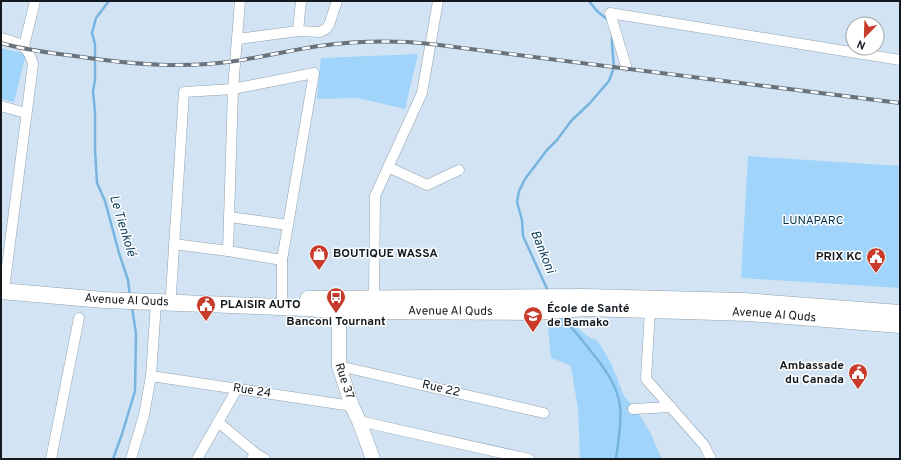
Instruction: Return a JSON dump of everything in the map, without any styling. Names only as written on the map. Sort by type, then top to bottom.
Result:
[{"type":"main road","name":"Avenue Al Quds","points":[[2,285],[146,299],[308,308],[340,305],[374,298],[527,297],[650,310],[749,313],[900,325]]},
{"type":"main road","name":"Avenue Al Quds","points":[[146,299],[171,294],[282,300],[340,305],[535,312],[585,303],[743,301],[900,313]]},
{"type":"main road","name":"Rue 37","points":[[340,305],[339,366],[352,406],[373,459]]},
{"type":"street","points":[[24,46],[35,1]]},
{"type":"street","points":[[228,251],[232,89],[238,39],[240,1]]},
{"type":"street","points":[[298,31],[301,1]]},
{"type":"street","points":[[238,39],[298,31],[320,32],[326,29],[329,25],[337,1]]},
{"type":"street","points":[[374,298],[375,196],[422,93],[438,1]]},
{"type":"street","points":[[626,66],[610,13],[900,60]]},
{"type":"street","points":[[1,38],[24,46],[31,57],[32,64],[4,258],[2,285]]},
{"type":"street","points":[[171,294],[184,92],[232,89],[314,73],[282,260],[282,300]]},
{"type":"street","points":[[1,106],[26,113]]},
{"type":"street","points":[[388,167],[427,185],[459,170]]},
{"type":"street","points":[[229,217],[288,225]]},
{"type":"street","points":[[174,244],[282,260]]},
{"type":"street","points":[[131,459],[144,415],[151,376],[146,299]]},
{"type":"street","points":[[650,310],[646,379],[704,445],[711,459]]},
{"type":"street","points":[[51,459],[79,318]]},
{"type":"street","name":"Rue 22","points":[[339,366],[544,413]]},
{"type":"street","name":"Rue 24","points":[[151,376],[352,406]]},
{"type":"street","points":[[197,459],[237,389]]},
{"type":"street","points":[[634,409],[671,407]]},
{"type":"street","points":[[359,421],[529,459]]},
{"type":"street","points":[[218,422],[254,456],[265,459]]},
{"type":"green space","points":[[1,48],[26,54],[14,102],[1,99]]},
{"type":"green space","points":[[418,54],[405,109],[358,98],[317,99],[321,58]]},
{"type":"green space","name":"LUNAPARC","points":[[748,156],[900,166],[900,288],[741,278]]},
{"type":"green space","points":[[571,318],[585,335],[597,340],[611,363],[624,396],[639,414],[650,432],[662,459],[580,459],[578,409],[571,367],[551,358],[547,319]]},
{"type":"waterway","name":"Le Tienkolé","points":[[109,1],[96,18],[92,33],[95,44],[95,80],[93,91],[97,183],[105,201],[128,280],[130,296]]},
{"type":"waterway","name":"Bankoni","points":[[589,1],[597,11],[608,20]]},
{"type":"waterway","name":"Bankoni","points":[[548,291],[523,236],[522,220],[517,202],[519,191],[525,179],[547,150],[557,140],[571,121],[589,104],[609,81],[614,67],[612,36]]},
{"type":"waterway","name":"Le Tienkolé","points":[[113,459],[135,391],[136,334],[132,307]]},
{"type":"waterway","name":"Bankoni","points":[[562,316],[604,368],[610,377],[618,396],[620,406],[620,432],[616,459]]},
{"type":"railway","points":[[1,43],[19,48],[95,59],[175,65],[195,65],[235,61],[333,44],[375,42],[417,43],[900,103]]},
{"type":"place","name":"BOUTIQUE WASSA","points":[[319,271]]},
{"type":"place","name":"PRIX KC","points":[[876,274]]},
{"type":"place","name":"Banconi Tournant","points":[[336,314]]},
{"type":"place","name":"PLAISIR AUTO","points":[[206,322]]},
{"type":"place","name":"École de Santé de Bamako","points":[[533,333]]},
{"type":"place","name":"Ambassade du Canada","points":[[858,390]]}]
